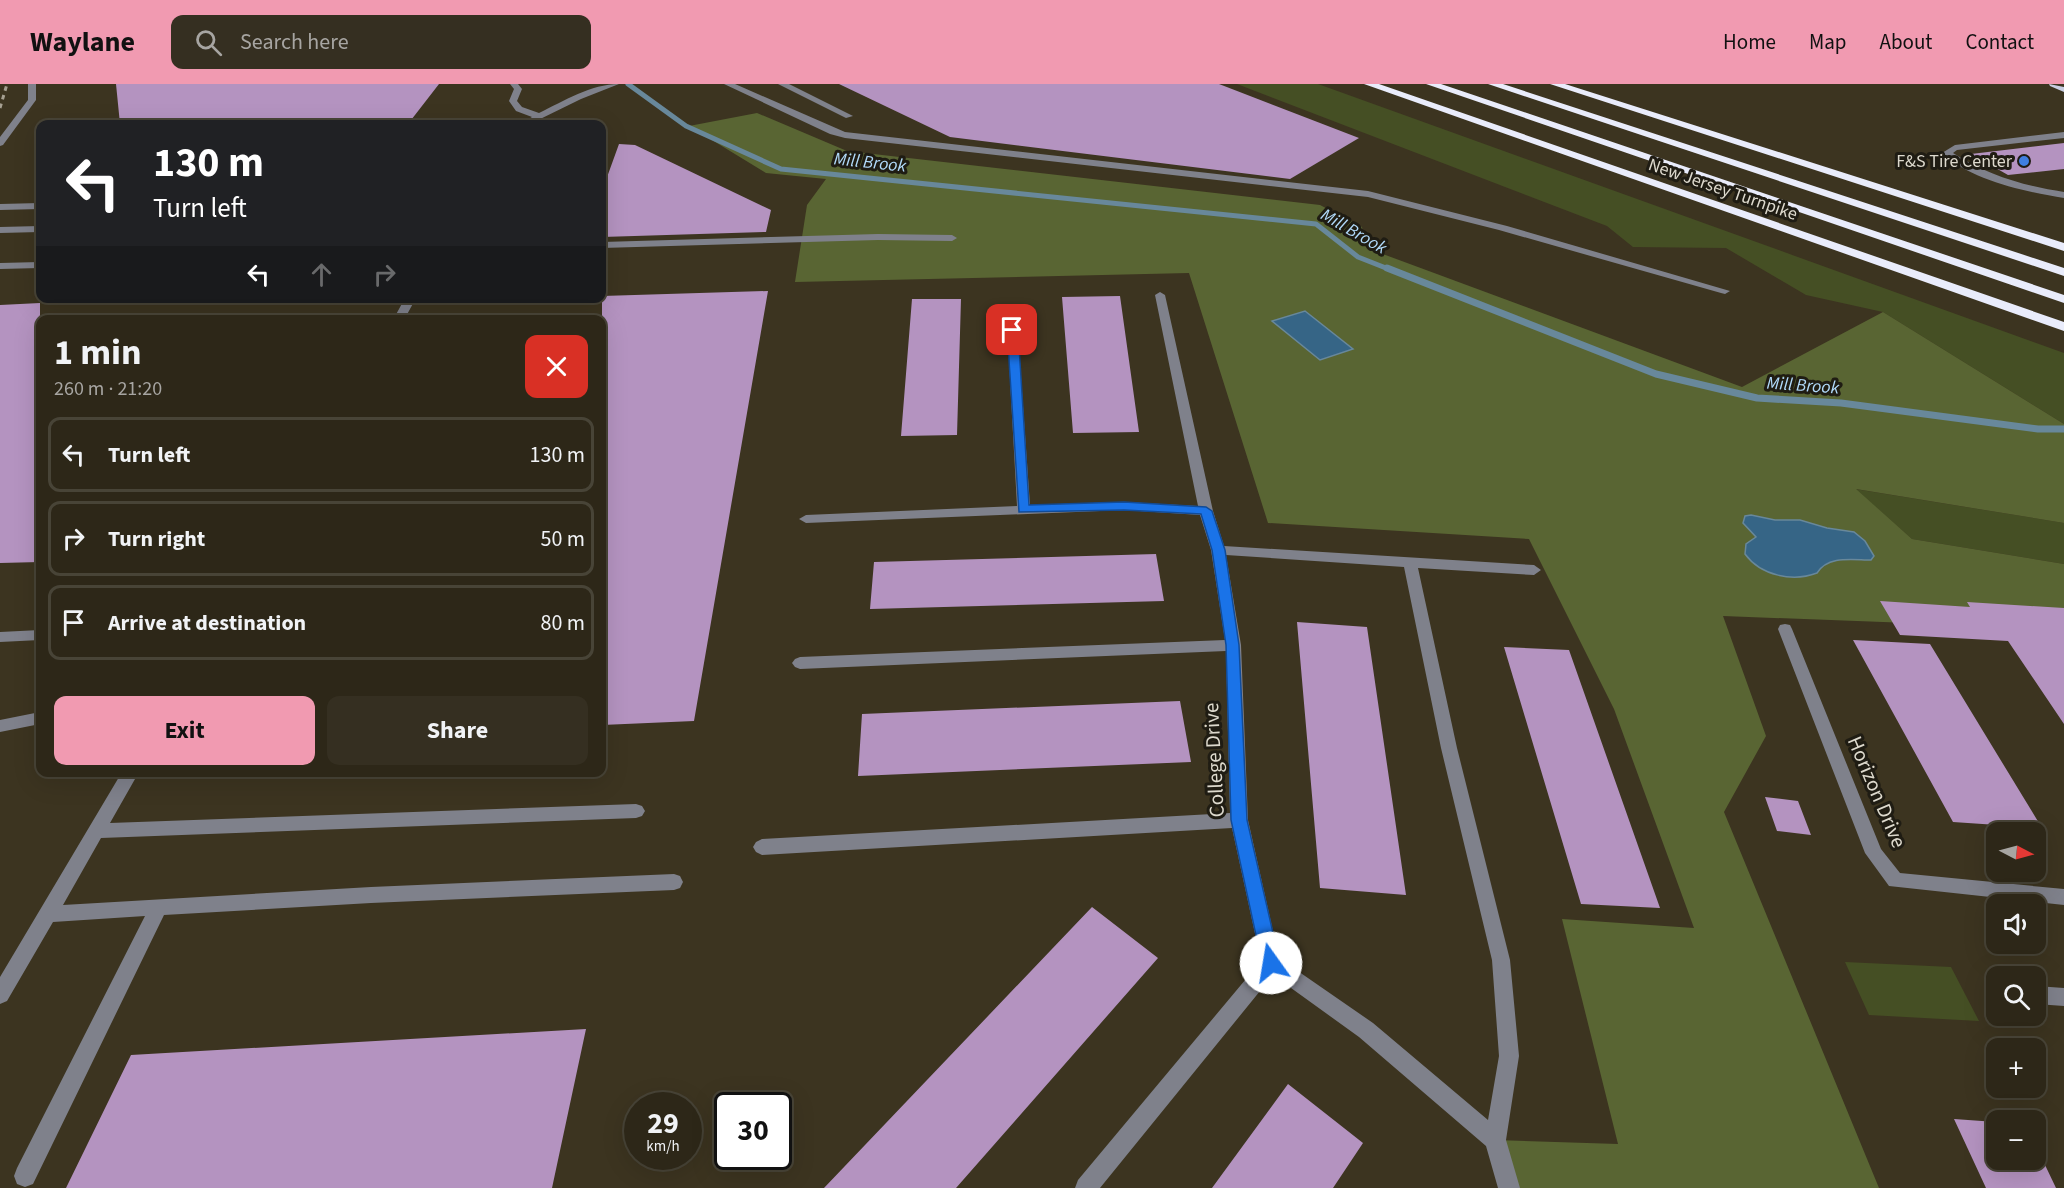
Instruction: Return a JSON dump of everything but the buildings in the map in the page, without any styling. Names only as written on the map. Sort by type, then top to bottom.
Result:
[{"type":"highway","name":"New Jersey Turnpike","points":[[1369,84],[2064,327]]},
{"type":"highway","name":"New Jersey Turnpike","points":[[1431,84],[2064,299]]},
{"type":"highway","name":"New Jersey Turnpike","points":[[1494,84],[2064,272]]},
{"type":"highway","points":[[1555,84],[2064,247]]},
{"type":"main road","points":[[2053,84],[2064,90]]},
{"type":"street","points":[[0,143],[32,100],[32,84]]},
{"type":"street","points":[[514,84],[518,88],[513,101],[519,109],[538,116]]},
{"type":"street","points":[[531,120],[578,97],[615,84]]},
{"type":"street","points":[[728,84],[833,132],[845,135],[1368,194],[1503,228],[1725,291]]},
{"type":"street","points":[[782,84],[849,116]]},
{"type":"street","points":[[2064,135],[1955,148],[1947,153],[1965,165],[1992,176],[2064,195]]},
{"type":"street","points":[[0,207],[36,206]]},
{"type":"street","points":[[0,230],[36,230]]},
{"type":"street","points":[[606,245],[878,237],[952,238]]},
{"type":"street","points":[[0,266],[36,265]]},
{"type":"street","name":"College Drive","points":[[1160,295],[1206,511],[1218,550],[1233,645],[1239,820],[1271,963]]},
{"type":"street","points":[[1011,307],[1024,509]]},
{"type":"street","points":[[806,519],[1124,506],[1206,511]]},
{"type":"street","points":[[1218,550],[1534,570]]},
{"type":"street","points":[[1410,562],[1449,748],[1501,960],[1509,1056],[1494,1140],[1509,1188]]},
{"type":"street","name":"Horizon Drive","points":[[1785,629],[1874,853],[1895,880],[2064,897]]},
{"type":"street","points":[[0,637],[36,635]]},
{"type":"street","points":[[800,663],[1233,645]]},
{"type":"street","points":[[0,726],[36,719]]},
{"type":"street","points":[[0,995],[128,777]]},
{"type":"street","points":[[97,831],[636,811]]},
{"type":"street","points":[[762,847],[1239,820]]},
{"type":"street","points":[[48,914],[382,894],[674,882]]},
{"type":"street","points":[[25,1176],[159,907]]},
{"type":"street","points":[[1086,1188],[1271,963],[1366,1030],[1494,1140]]},
{"type":"street","points":[[2046,996],[2064,997]]},
{"type":"green space","points":[[1237,84],[1318,84],[2064,353],[2064,424],[1883,312],[1806,295],[1726,248],[1633,247],[1607,226]]},
{"type":"green space","points":[[757,113],[847,151],[1320,205],[1362,227],[1365,246],[1372,250],[1742,387],[1883,312],[2064,424],[2064,523],[1856,489],[1912,539],[2064,564],[2064,629],[1723,616],[1766,736],[1724,812],[1879,1188],[1508,1188],[1495,1140],[1618,1144],[1562,919],[1694,928],[1614,709],[1529,539],[1268,523],[1189,273],[795,282],[807,205],[826,179],[766,173],[689,126]]},
{"type":"green space","points":[[1855,489],[2064,523],[2064,564],[1912,539]]},
{"type":"green space","points":[[1845,962],[1951,967],[1979,1021],[1869,1015]]},
{"type":"water","points":[[1305,311],[1353,349],[1320,360],[1272,321]]},
{"type":"water","points":[[1745,516],[1775,520],[1800,520],[1827,528],[1854,532],[1865,541],[1874,556],[1871,560],[1834,561],[1822,567],[1817,573],[1808,576],[1788,577],[1768,572],[1752,562],[1745,554],[1746,544],[1756,537],[1743,523]]},
{"type":"waterway","name":"Mill Brook","points":[[628,84],[686,126],[781,169],[1316,224],[1358,257],[1391,270]]},
{"type":"waterway","name":"Mill Brook","points":[[1387,268],[1656,374],[1757,398],[1841,403],[2038,429],[2064,429]]},
{"type":"railway","points":[[0,108],[7,84]]},
{"type":"place","name":"F&S Tire Center","points":[[2024,161]]},
{"type":"route","points":[[1012,330],[1024,509],[1124,506],[1206,511],[1218,550],[1233,645],[1239,820],[1271,963]]}]
